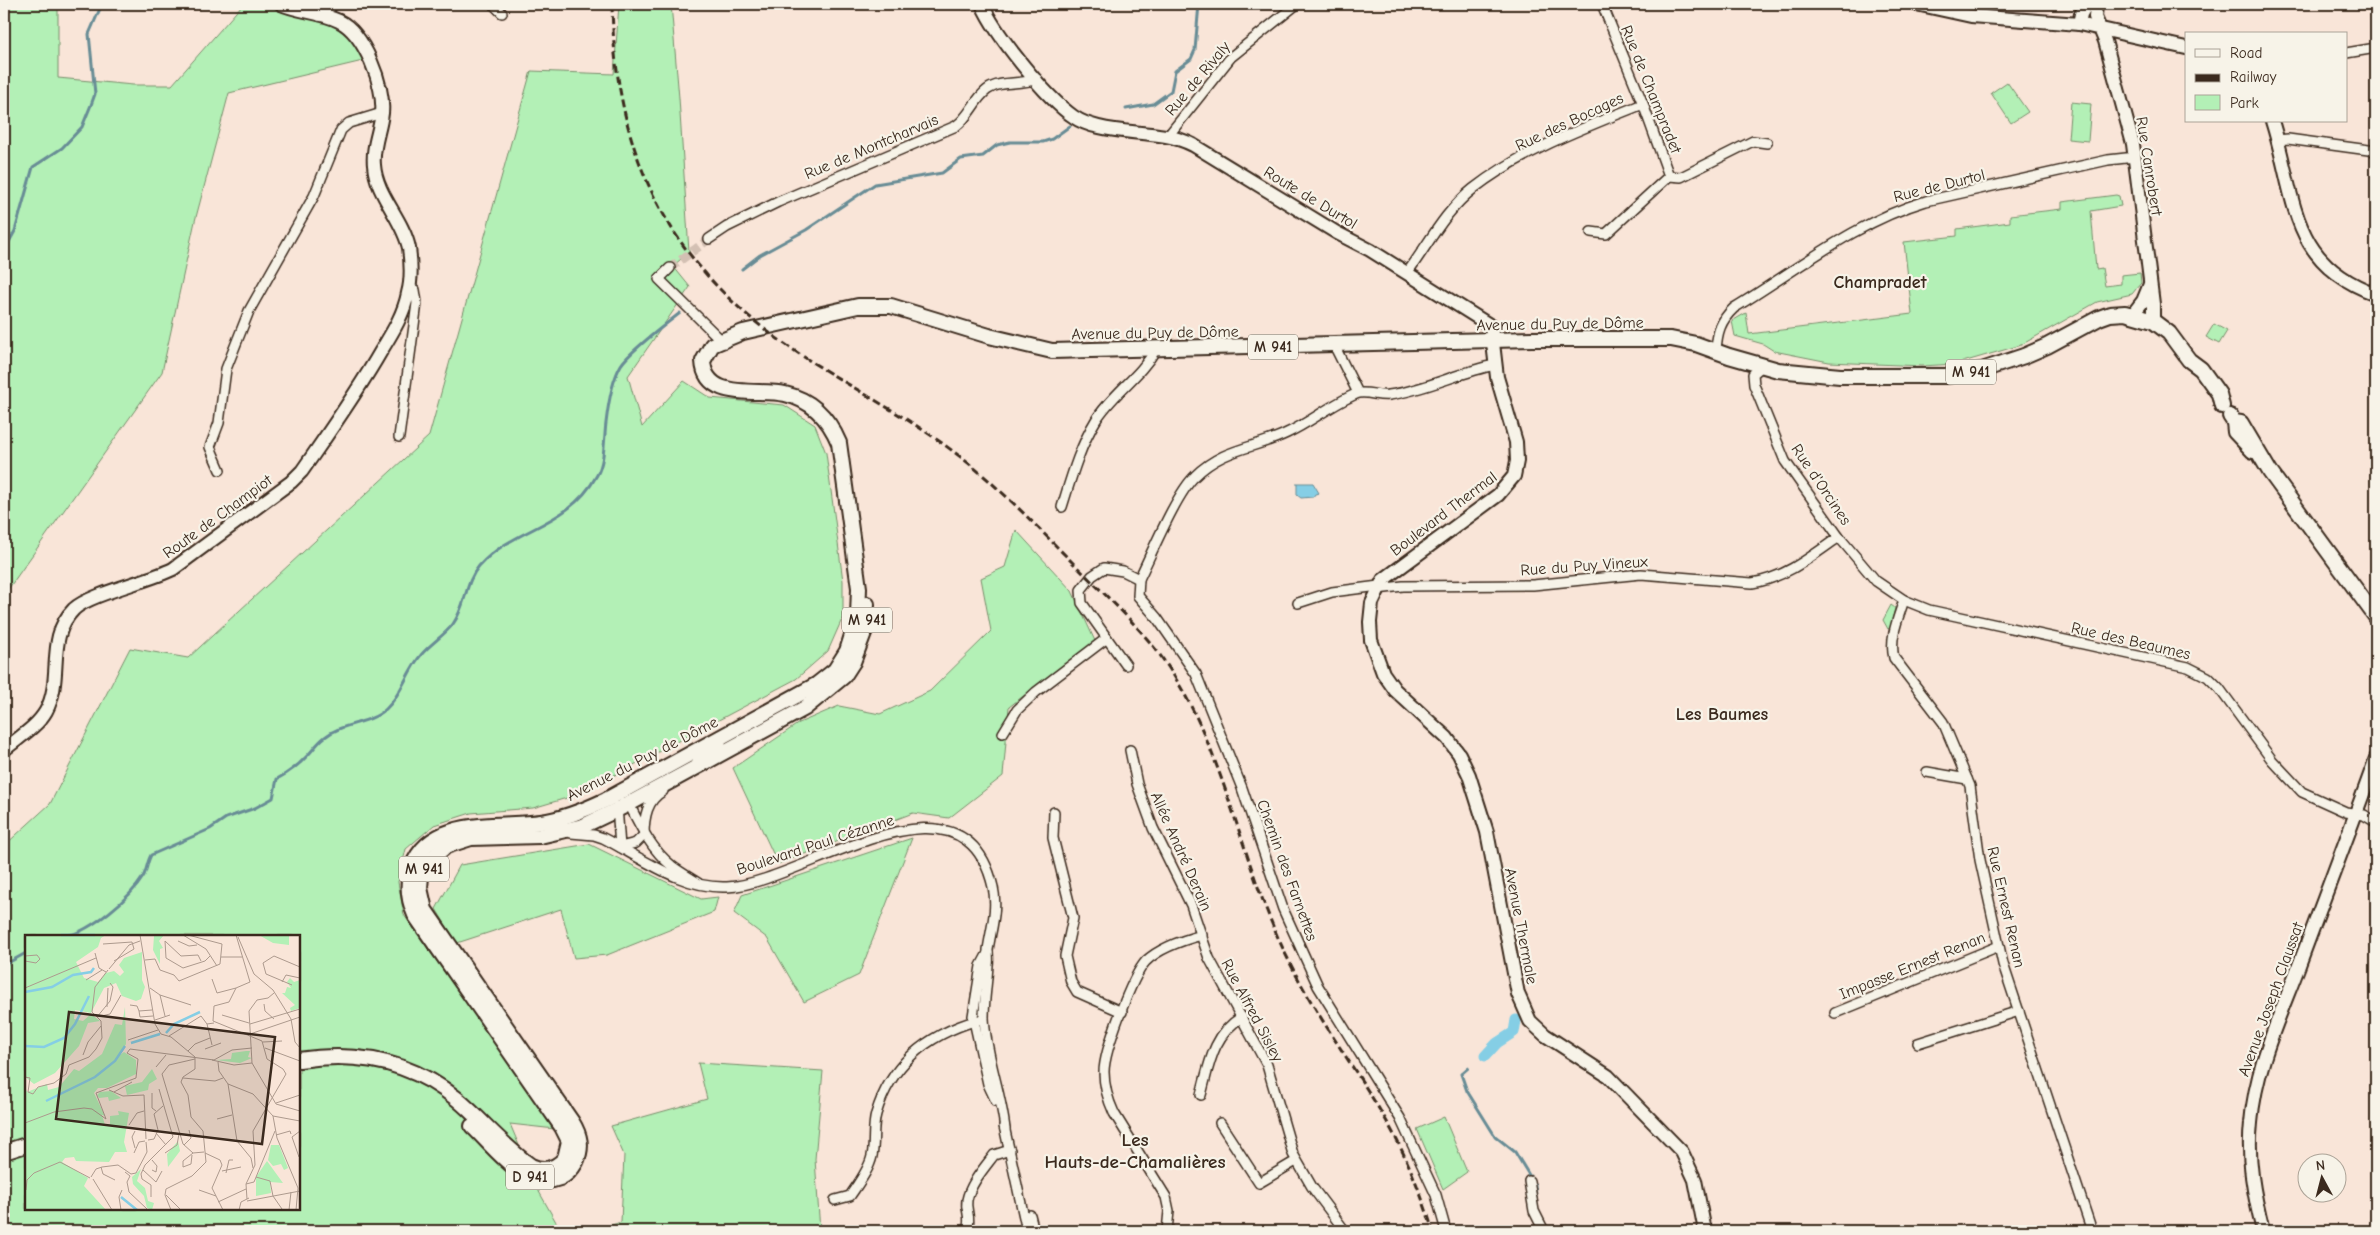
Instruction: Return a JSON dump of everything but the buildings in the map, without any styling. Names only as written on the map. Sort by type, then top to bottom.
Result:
[{"type":"main road","name":"Route de Champiot","points":[[4,750],[38,722],[48,708],[54,686],[58,633],[64,620],[75,608],[90,600],[155,578],[173,569],[266,501],[302,471],[359,389],[400,318],[409,288],[411,270],[405,234],[381,188],[374,168],[375,144],[382,113],[382,100],[376,74],[359,40],[341,22],[281,4]]},
{"type":"main road","points":[[982,4],[999,34],[1037,79]]},
{"type":"main road","points":[[1916,4],[1971,16],[2079,24],[2185,48]]},
{"type":"main road","points":[[2079,24],[2081,14],[2087,4]]},
{"type":"main road","name":"Rue Canrobert","points":[[2096,4],[2095,16],[2131,132],[2153,304],[2153,320]]},
{"type":"main road","name":"Route de Durtol","points":[[1037,79],[1067,111],[1087,124],[1112,130],[1168,136],[1193,145],[1491,326],[1493,341]]},
{"type":"main road","points":[[2272,122],[2294,211],[2313,249],[2321,260],[2346,281],[2376,294]]},
{"type":"main road","points":[[2133,314],[2143,302],[2150,284]]},
{"type":"main road","name":"Avenue du Puy de Dôme","points":[[565,1167],[575,1164],[580,1152],[580,1141],[576,1128],[469,984],[419,922],[408,892],[409,880],[414,863],[420,853],[438,837],[457,830],[542,822],[565,817],[590,808],[816,685],[835,670],[847,651],[858,616],[859,588],[843,462],[839,443],[832,426],[812,406],[786,394],[724,389],[714,385],[707,378],[703,361],[712,345],[743,332],[858,306],[891,306],[989,336],[1052,351],[1493,341],[1671,340],[1769,359],[1804,373]]},
{"type":"main road","name":"Avenue du Puy de Dôme","points":[[1716,348],[1762,366],[1804,373],[1898,377],[1964,374],[2024,356],[2047,346],[2098,318],[2110,314],[2133,314],[2153,320],[2169,333],[2189,360],[2201,369],[2219,394],[2222,406]]},
{"type":"main road","name":"Avenue du Puy de Dôme","points":[[469,984],[425,910],[420,888],[424,868],[438,852],[464,838],[540,836],[583,826],[805,708],[844,676],[861,646],[866,630],[866,588],[850,456],[839,425],[832,412],[819,400],[788,387],[763,385],[742,387],[717,382],[708,368],[708,360],[723,341]]},
{"type":"main road","name":"Boulevard Thermal","points":[[1378,588],[1396,569],[1498,495],[1514,476],[1517,461],[1516,442],[1495,365],[1493,341]]},
{"type":"main road","name":"Avenue du Puy de Dôme","points":[[2189,360],[2193,373],[2210,397],[2222,406],[2234,422],[2235,432],[2265,464],[2376,617]]},
{"type":"main road","name":"Avenue Thermale","points":[[1378,588],[1372,603],[1370,630],[1373,647],[1383,673],[1399,695],[1440,730],[1454,746],[1474,787],[1488,832],[1518,994],[1526,1013],[1534,1025],[1545,1035],[1595,1066],[1621,1088],[1682,1152],[1695,1180],[1705,1231]]},
{"type":"main road","name":"Avenue Joseph Claussat","points":[[2264,1231],[2255,1199],[2250,1156],[2251,1122],[2256,1084],[2376,758]]},
{"type":"main road","name":"D 941","points":[[300,1060],[324,1057],[355,1057],[401,1066],[428,1079],[456,1099],[531,1166],[546,1170],[565,1167]]},
{"type":"main road","name":"D 941","points":[[300,1068],[344,1065],[378,1068],[397,1074],[440,1097],[525,1174],[538,1180],[547,1181],[556,1179],[565,1167]]},
{"type":"main road","points":[[4,1143],[25,1137]]},
{"type":"main road","points":[[4,1152],[25,1146]]},
{"type":"street","points":[[319,16],[329,4]]},
{"type":"street","points":[[319,16],[335,4]]},
{"type":"street","points":[[493,4],[502,13]]},
{"type":"street","name":"Rue de Rivaly","points":[[1168,136],[1231,57],[1297,4]]},
{"type":"street","name":"Rue de Champradet","points":[[1591,232],[1606,234],[1669,176],[1643,104],[1602,4]]},
{"type":"street","points":[[2348,53],[2376,48]]},
{"type":"street","name":"Rue de Montcharvais","points":[[709,239],[727,227],[778,202],[956,126],[966,117],[986,90],[992,87],[1027,83],[1037,79]]},
{"type":"street","name":"Rue des Bocages","points":[[1406,273],[1437,226],[1472,190],[1532,152],[1643,104]]},
{"type":"street","points":[[220,470],[210,447],[219,423],[226,369],[249,311],[314,196],[341,130],[349,123],[382,113]]},
{"type":"street","points":[[2277,140],[2288,139],[2376,150]]},
{"type":"street","points":[[1669,176],[1681,177],[1753,141],[1767,143]]},
{"type":"street","name":"Rue de Durtol","points":[[1716,348],[1721,323],[1734,308],[1876,219],[1902,208],[1926,201],[2108,160],[2135,157]]},
{"type":"street","points":[[670,268],[659,279],[723,341]]},
{"type":"street","name":"Route de Champiot","points":[[398,437],[417,303],[415,290],[409,288]]},
{"type":"street","points":[[1334,345],[1358,392]]},
{"type":"street","points":[[1062,507],[1076,465],[1096,420],[1117,395],[1146,367],[1156,349]]},
{"type":"street","points":[[1126,665],[1082,602],[1081,590],[1092,576],[1104,568],[1123,571],[1139,579],[1179,499],[1193,477],[1210,463],[1238,449],[1286,434],[1358,392],[1385,396],[1410,392],[1474,369],[1495,365]]},
{"type":"street","name":"Rue d'Orcines","points":[[1762,366],[1753,374],[1754,385],[1785,461],[1839,537],[1876,581],[1904,600]]},
{"type":"street","name":"Rue du Puy Vineux","points":[[1298,603],[1332,592],[1378,588],[1533,585],[1641,574],[1752,583],[1769,581],[1785,573],[1839,537]]},
{"type":"street","name":"Chemin des Farnettes","points":[[1139,579],[1138,596],[1157,618],[1199,683],[1242,788],[1283,909],[1318,986],[1400,1118],[1436,1195],[1446,1231]]},
{"type":"street","name":"Rue Ernest Renan","points":[[1904,600],[1894,635],[1892,649],[1894,658],[1943,722],[1967,779],[1980,860],[1999,946],[2092,1231]]},
{"type":"street","name":"Rue des Beaumes","points":[[1904,600],[1930,610],[1957,617],[2188,667],[2208,677],[2220,688],[2272,760],[2302,792],[2346,812],[2364,814],[2376,822]]},
{"type":"street","points":[[1003,733],[1017,710],[1036,692],[1107,638]]},
{"type":"street","points":[[623,806],[620,847],[636,843],[644,835],[646,814],[656,796],[755,742],[805,708]]},
{"type":"street","points":[[590,808],[623,806],[700,758],[740,727]]},
{"type":"street","name":"Allée André Derain","points":[[1130,750],[1137,784],[1146,813],[1191,906],[1202,934]]},
{"type":"street","points":[[1927,772],[1967,779]]},
{"type":"street","name":"Boulevard Paul Cézanne","points":[[623,806],[667,862],[700,884]]},
{"type":"street","points":[[1054,812],[1053,838],[1073,921],[1065,956],[1071,982],[1077,992],[1122,1012]]},
{"type":"street","name":"Boulevard Paul Cézanne","points":[[557,833],[594,835],[685,882],[720,887],[739,886],[777,875],[887,834],[921,828],[943,829],[958,835],[972,846],[981,859],[991,880],[995,909],[988,953],[984,1018],[989,1053],[1003,1110],[1005,1129]]},
{"type":"street","points":[[1167,1231],[1169,1211],[1166,1197],[1114,1113],[1104,1084],[1108,1048],[1136,978],[1148,960],[1172,945],[1202,934]]},
{"type":"street","name":"Rue Alfred Sisley","points":[[1202,934],[1209,958],[1267,1065],[1286,1134],[1296,1161],[1312,1187],[1345,1231]]},
{"type":"street","name":"Impasse Ernest Renan","points":[[1836,1013],[1999,946]]},
{"type":"street","name":"Boulevard Paul Cézanne","points":[[988,953],[980,971],[974,1022],[988,1084],[994,1094],[1005,1129],[1027,1231]]},
{"type":"street","points":[[1918,1043],[2019,1010]]},
{"type":"street","points":[[1201,1095],[1220,1037],[1228,1026],[1242,1017]]},
{"type":"street","points":[[835,1200],[850,1196],[869,1166],[872,1155],[876,1113],[902,1066],[918,1048],[931,1040],[984,1018]]},
{"type":"street","points":[[1220,1124],[1259,1183],[1296,1161]]},
{"type":"street","points":[[967,1231],[970,1220],[967,1203],[971,1190],[994,1155],[1010,1150]]},
{"type":"street","points":[[1529,1181],[1534,1211],[1544,1231]]},
{"type":"street","name":"Boulevard Paul Cézanne","points":[[1018,1188],[1027,1201],[1034,1231]]},
{"type":"green space","points":[[4,4],[58,4],[58,78],[133,85],[172,85],[243,4],[272,4],[286,11],[344,26],[367,60],[229,93],[195,221],[162,372],[4,595]]},
{"type":"green space","points":[[619,4],[671,4],[689,252],[673,266],[690,287],[628,376],[642,427],[684,381],[710,398],[784,405],[815,425],[826,453],[843,581],[843,617],[828,651],[796,679],[577,795],[533,808],[471,813],[434,825],[406,849],[398,882],[404,915],[555,1129],[510,1124],[537,1188],[561,1231],[4,1231],[4,846],[50,804],[130,648],[188,658],[429,436],[531,71],[614,74]]},
{"type":"green space","points":[[2007,82],[2028,112],[2011,123],[1991,93]]},
{"type":"green space","points":[[2071,102],[2091,104],[2088,141],[2068,139]]},
{"type":"green space","points":[[2119,196],[2121,206],[2091,211],[2096,269],[2102,268],[2105,286],[2121,284],[2121,275],[2140,273],[2141,283],[2132,294],[2097,302],[2021,345],[1956,364],[1922,366],[1829,362],[1774,351],[1763,344],[1735,336],[1732,321],[1746,313],[1749,334],[1912,314],[1904,242],[1957,236],[1957,229],[2010,222],[2010,215],[2062,209],[2062,202]]},
{"type":"green space","points":[[2214,324],[2227,331],[2219,344],[2206,337]]},
{"type":"green space","points":[[1016,530],[1072,591],[1095,641],[1009,707],[1003,776],[949,818],[913,813],[778,864],[733,768],[799,723],[839,706],[880,714],[930,691],[991,631],[981,578],[1005,567]]},
{"type":"green space","points":[[1891,605],[1895,608],[1890,628],[1888,629],[1883,620]]},
{"type":"green space","points":[[912,838],[859,975],[804,1002],[767,938],[734,913],[742,895]]},
{"type":"green space","points":[[589,844],[701,899],[718,897],[714,912],[607,955],[574,958],[561,909],[457,943],[436,909],[460,865]]},
{"type":"green space","points":[[698,1063],[823,1071],[815,1159],[820,1231],[593,1231],[621,1222],[624,1155],[611,1126],[707,1099]]},
{"type":"green space","points":[[1444,1117],[1467,1172],[1443,1189],[1417,1129]]},
{"type":"water","points":[[1297,483],[1313,483],[1319,493],[1313,497],[1301,498],[1297,495]]},
{"type":"waterway","points":[[4,251],[15,231],[33,167],[62,148],[82,127],[91,105],[95,94],[89,34],[102,4]]},
{"type":"waterway","points":[[1126,109],[1153,104],[1171,91],[1175,71],[1191,59],[1195,50],[1199,4]]},
{"type":"waterway","points":[[742,269],[760,255],[806,230],[875,184],[942,173],[961,159],[983,156],[997,145],[1010,142],[1043,142],[1052,139],[1070,126]]},
{"type":"waterway","points":[[70,935],[99,920],[120,903],[143,877],[151,855],[210,829],[226,818],[255,808],[273,798],[277,779],[300,763],[325,737],[332,732],[372,718],[392,703],[416,661],[453,624],[461,610],[474,572],[479,566],[509,542],[556,517],[585,492],[597,475],[602,463],[609,401],[615,378],[621,365],[640,345],[680,313]]},
{"type":"waterway","points":[[4,965],[25,954]]},
{"type":"waterway","points":[[1485,1056],[1497,1043],[1514,1032],[1516,1020]]},
{"type":"waterway","points":[[1468,1068],[1461,1074],[1467,1091],[1495,1136],[1515,1152],[1535,1185],[1537,1206]]},
{"type":"tunnel","points":[[670,268],[709,239]]},
{"type":"railway","points":[[612,4],[615,58],[624,109],[637,157],[656,201],[681,242],[712,280],[749,316],[792,349],[915,425],[970,464],[1015,505],[1116,605],[1157,651],[1180,687],[1200,724],[1216,763],[1257,883],[1289,961],[1310,1000],[1370,1093],[1397,1140],[1417,1185],[1433,1231]]},
{"type":"district","name":"Champradet","points":[[1880,282]]},
{"type":"district","name":"Les Baumes","points":[[1722,714]]},
{"type":"district","name":"Les Hauts-de-Chamalières","points":[[1135,1150]]}]
